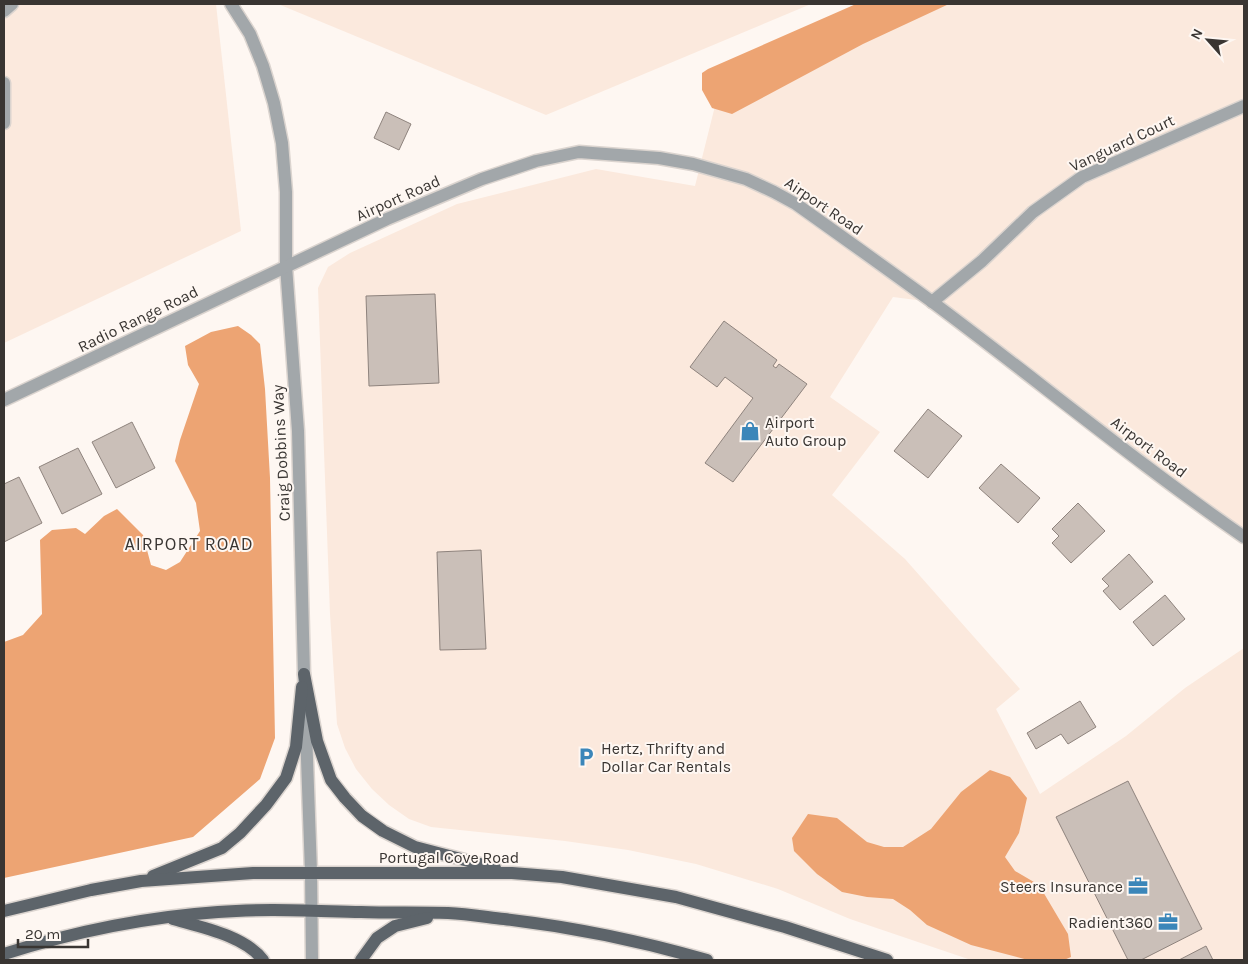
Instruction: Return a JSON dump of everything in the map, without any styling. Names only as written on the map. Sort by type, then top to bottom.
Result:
[{"type":"main road","points":[[304,674],[317,741],[331,780],[362,816],[383,831],[415,847],[512,873]]},
{"type":"main road","points":[[141,881],[222,848],[240,833],[266,805],[286,778],[296,747],[304,674]]},
{"type":"main road","name":"Portugal Cove Road","points":[[4,911],[92,890],[141,881],[253,873],[512,873],[562,877],[676,897],[785,927],[887,960]]},
{"type":"main road","points":[[4,954],[109,927],[166,917],[220,911],[311,911],[449,913],[546,924],[668,949],[708,960]]},
{"type":"main road","points":[[361,960],[377,938],[395,926],[449,913]]},
{"type":"main road","points":[[166,917],[230,937],[258,954],[263,960]]},
{"type":"street","points":[[4,11],[12,4]]},
{"type":"street","name":"Craig Dobbins Way","points":[[231,4],[250,34],[263,66],[274,103],[282,143],[286,192],[286,266],[298,430],[312,960]]},
{"type":"street","points":[[4,83],[4,123]]},
{"type":"street","name":"Vanguard Court","points":[[932,302],[982,262],[1033,212],[1082,177],[1244,106]]},
{"type":"street","name":"Airport Road","points":[[286,266],[387,219],[482,179],[536,161],[579,152],[659,158],[693,164],[746,179],[796,204],[932,302],[1098,429],[1244,537]]},
{"type":"street","name":"Radio Range Road","points":[[4,400],[286,266]]},
{"type":"shaded area","points":[[4,4],[216,4],[241,231],[4,343]]},
{"type":"shaded area","points":[[278,4],[811,4],[546,115]]},
{"type":"shaded area","points":[[856,4],[949,4],[863,44],[732,114],[712,108],[702,90],[702,73]]},
{"type":"shaded area","points":[[901,4],[1244,4],[1244,537],[932,302],[893,297],[830,397],[880,432],[832,495],[905,559],[1020,689],[996,709],[1040,794],[1126,736],[1185,688],[1244,648],[1244,960],[971,960],[850,919],[778,889],[696,864],[628,850],[565,841],[431,827],[409,819],[389,805],[372,789],[356,769],[345,748],[337,724],[330,614],[318,288],[328,267],[350,253],[457,204],[596,169],[695,186],[722,78]]},
{"type":"shaded area","points":[[238,326],[260,344],[265,389],[270,478],[275,738],[260,779],[193,837],[4,878],[4,642],[23,635],[42,614],[40,540],[52,530],[76,528],[85,534],[104,516],[117,509],[143,535],[151,565],[166,570],[180,562],[200,531],[196,503],[175,461],[199,384],[188,365],[185,346],[211,332]]},
{"type":"shaded area","points":[[990,770],[1010,777],[1027,798],[1019,833],[1005,857],[1015,871],[1039,885],[1068,934],[1071,957],[1064,960],[1028,960],[971,945],[927,925],[910,910],[893,899],[867,897],[842,892],[817,874],[794,851],[792,838],[808,814],[837,818],[867,842],[884,847],[903,847],[931,829],[961,792]]},
{"type":"building","points":[[386,112],[411,124],[399,150],[374,138]]},
{"type":"building","points":[[435,294],[439,383],[369,386],[366,296]]},
{"type":"building","name":"Airport Auto Group","points":[[724,321],[777,360],[773,366],[776,368],[779,364],[807,384],[733,482],[705,463],[753,398],[725,377],[717,387],[690,367]]},
{"type":"building","points":[[928,409],[962,436],[928,478],[894,451]]},
{"type":"building","points":[[132,422],[155,468],[116,488],[92,442]]},
{"type":"building","points":[[78,448],[102,494],[62,514],[39,467]]},
{"type":"building","points":[[1001,464],[1040,498],[1018,523],[979,488]]},
{"type":"building","points":[[19,477],[42,523],[4,542],[4,484]]},
{"type":"building","points":[[1078,503],[1105,531],[1071,563],[1052,543],[1059,536],[1052,529]]},
{"type":"building","points":[[481,550],[486,649],[440,650],[437,552]]},
{"type":"building","points":[[1129,554],[1153,582],[1120,610],[1103,591],[1109,586],[1102,579]]},
{"type":"building","points":[[1165,595],[1185,619],[1153,646],[1133,622]]},
{"type":"building","points":[[1080,701],[1096,727],[1068,744],[1061,734],[1036,749],[1027,733]]},
{"type":"building","points":[[1128,781],[1202,929],[1141,960],[1128,960],[1056,817]]},
{"type":"building","points":[[1206,946],[1213,960],[1179,960]]},
{"type":"place","name":"Airport Auto Group","points":[[750,431]]},
{"type":"place","name":"Hertz, Thrifty and Dollar Car Rentals","points":[[586,757]]},
{"type":"place","name":"Steers Insurance","points":[[1138,886]]},
{"type":"place","name":"Radient360","points":[[1168,922]]},
{"type":"district","name":"AIRPORT ROAD","points":[[189,544]]}]
